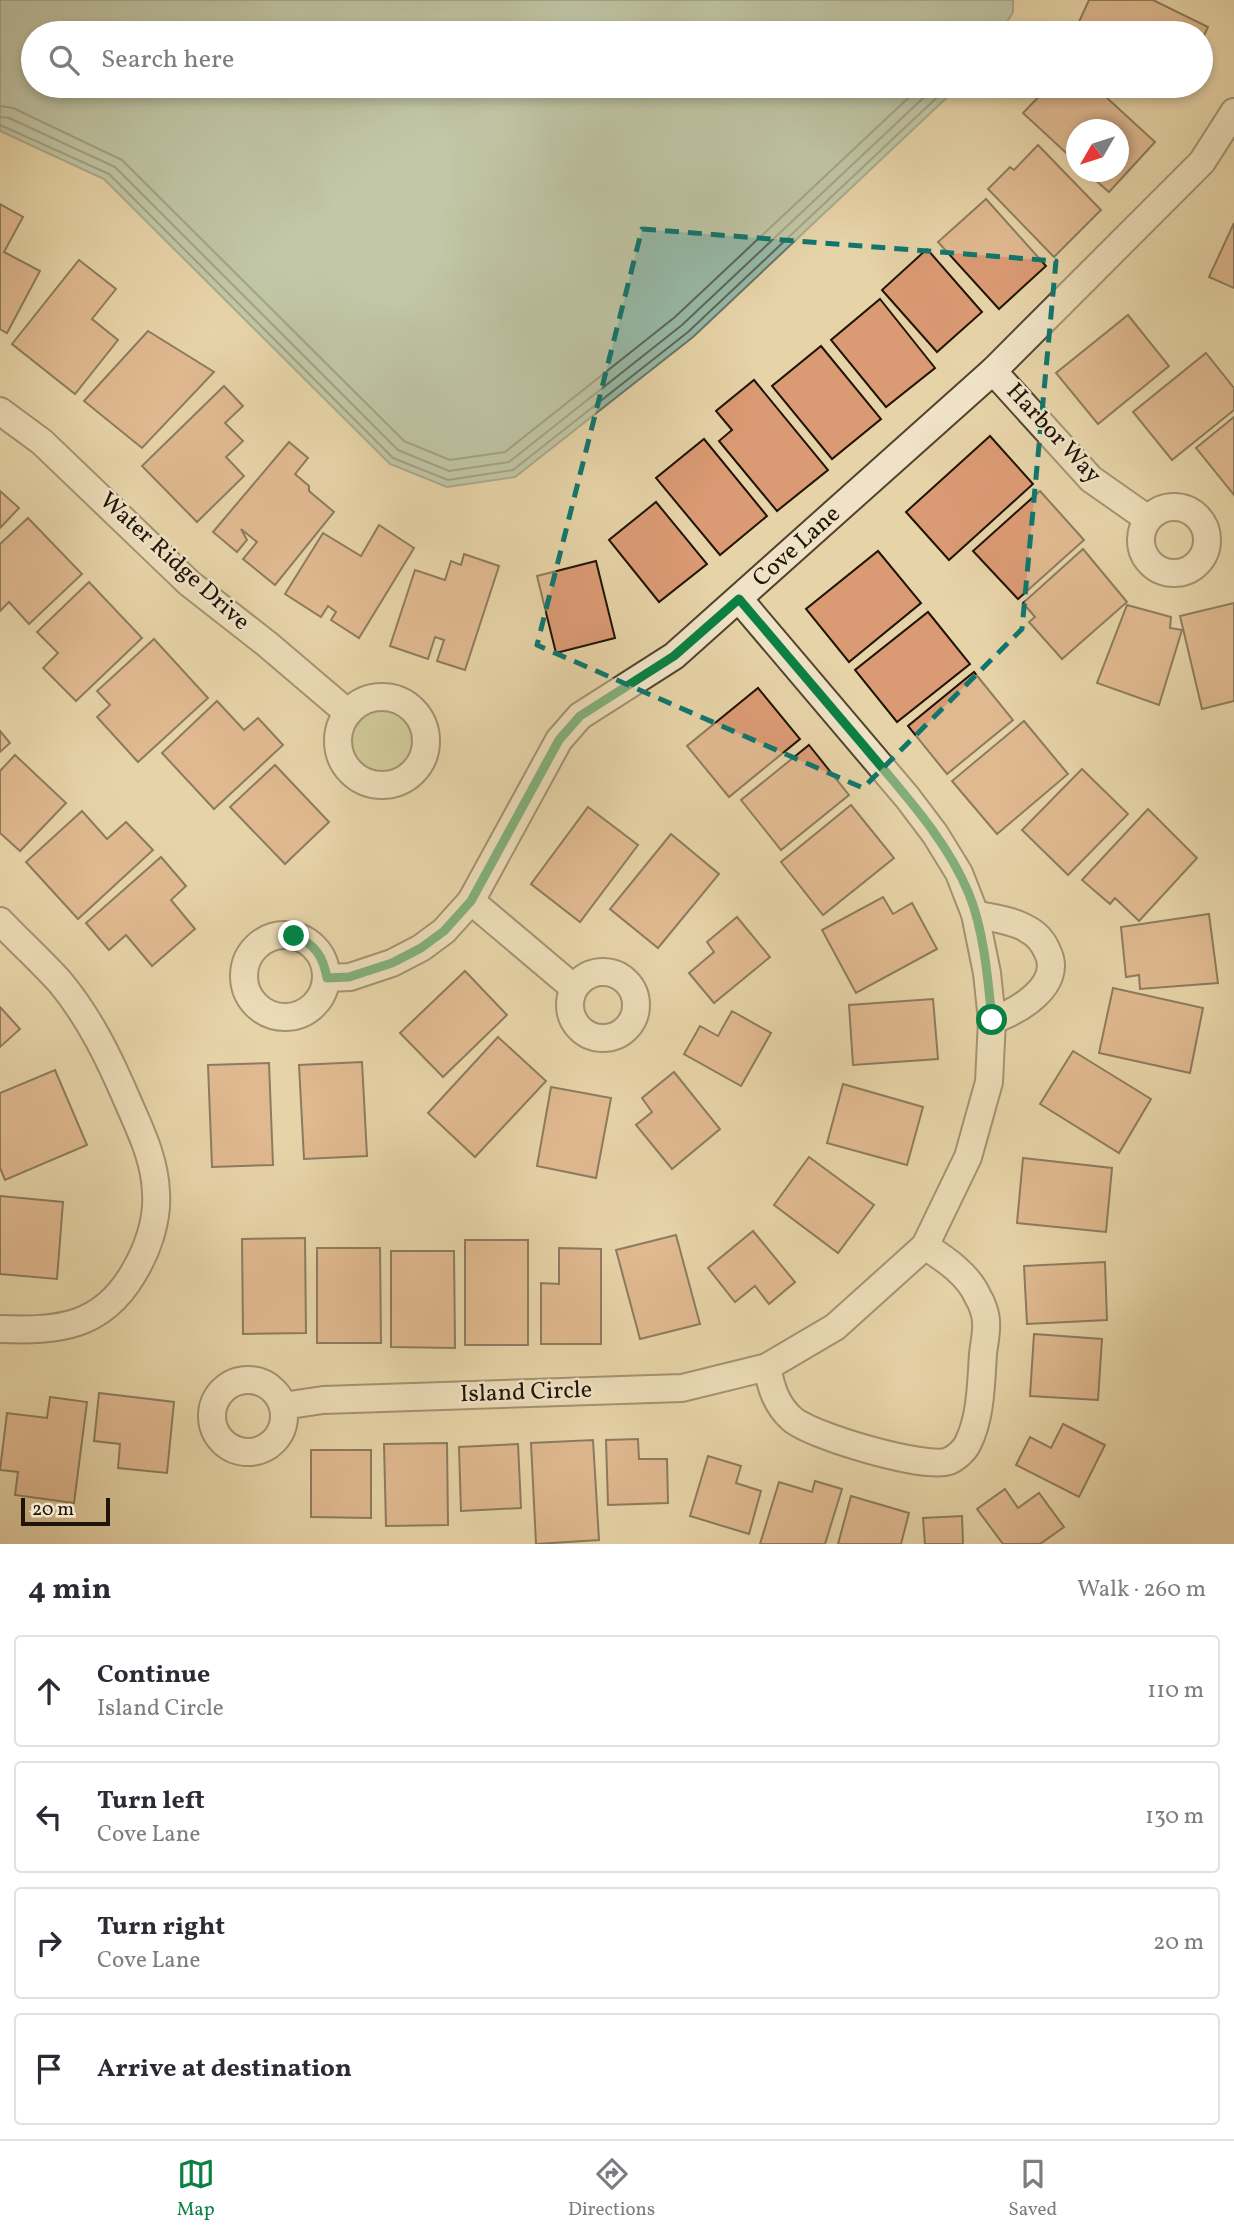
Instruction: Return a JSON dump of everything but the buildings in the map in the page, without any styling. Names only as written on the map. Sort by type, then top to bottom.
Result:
[{"type":"street","name":"Cove Lane","points":[[327,978],[349,977],[392,963],[421,948],[444,931],[471,901],[559,740],[580,716],[674,656],[993,371],[1202,162],[1234,111]]},
{"type":"street","name":"Harbor Way","points":[[993,371],[1091,480],[1148,519]]},
{"type":"street","name":"Water Ridge Drive","points":[[0,411],[42,442],[189,583],[267,644],[348,713]]},
{"type":"street","name":"Island Circle","points":[[283,1406],[323,1400],[682,1388],[767,1367],[835,1327],[925,1246],[968,1157],[989,1082],[992,1020],[987,972],[975,914],[959,873],[935,834],[907,797],[739,599]]},
{"type":"street","points":[[471,901],[573,988]]},
{"type":"street","points":[[975,914],[1025,927],[1045,945],[1052,960],[1050,975],[1041,990],[1009,1015],[992,1020]]},
{"type":"street","points":[[0,921],[60,983],[90,1024],[111,1062],[150,1151],[157,1195],[152,1229],[144,1256],[121,1294],[98,1315],[68,1326],[36,1330],[0,1329]]},
{"type":"street","points":[[767,1367],[779,1404],[790,1418],[807,1430],[826,1438],[919,1461],[948,1462],[960,1454],[968,1443],[979,1404],[986,1321],[978,1296],[964,1276],[925,1246]]},
{"type":"highlighted area","points":[[642,229],[1056,261],[1022,629],[863,788],[537,645]]},
{"type":"green space","points":[[382,696],[399,700],[413,709],[422,723],[426,740],[422,757],[413,771],[399,780],[382,784],[365,780],[351,771],[342,757],[338,740],[342,723],[351,709],[365,700]]},
{"type":"water","points":[[0,0],[1013,0],[1013,12],[1007,21],[21,21],[21,98],[946,98],[693,337],[515,477],[447,487],[390,464],[104,179],[0,131]]},
{"type":"route","points":[[294,936],[307,941],[318,951],[327,978],[371,972],[421,948],[444,931],[471,901],[559,740],[580,716],[674,656],[739,599],[907,797],[947,853],[970,895],[987,972],[992,1020]]}]
